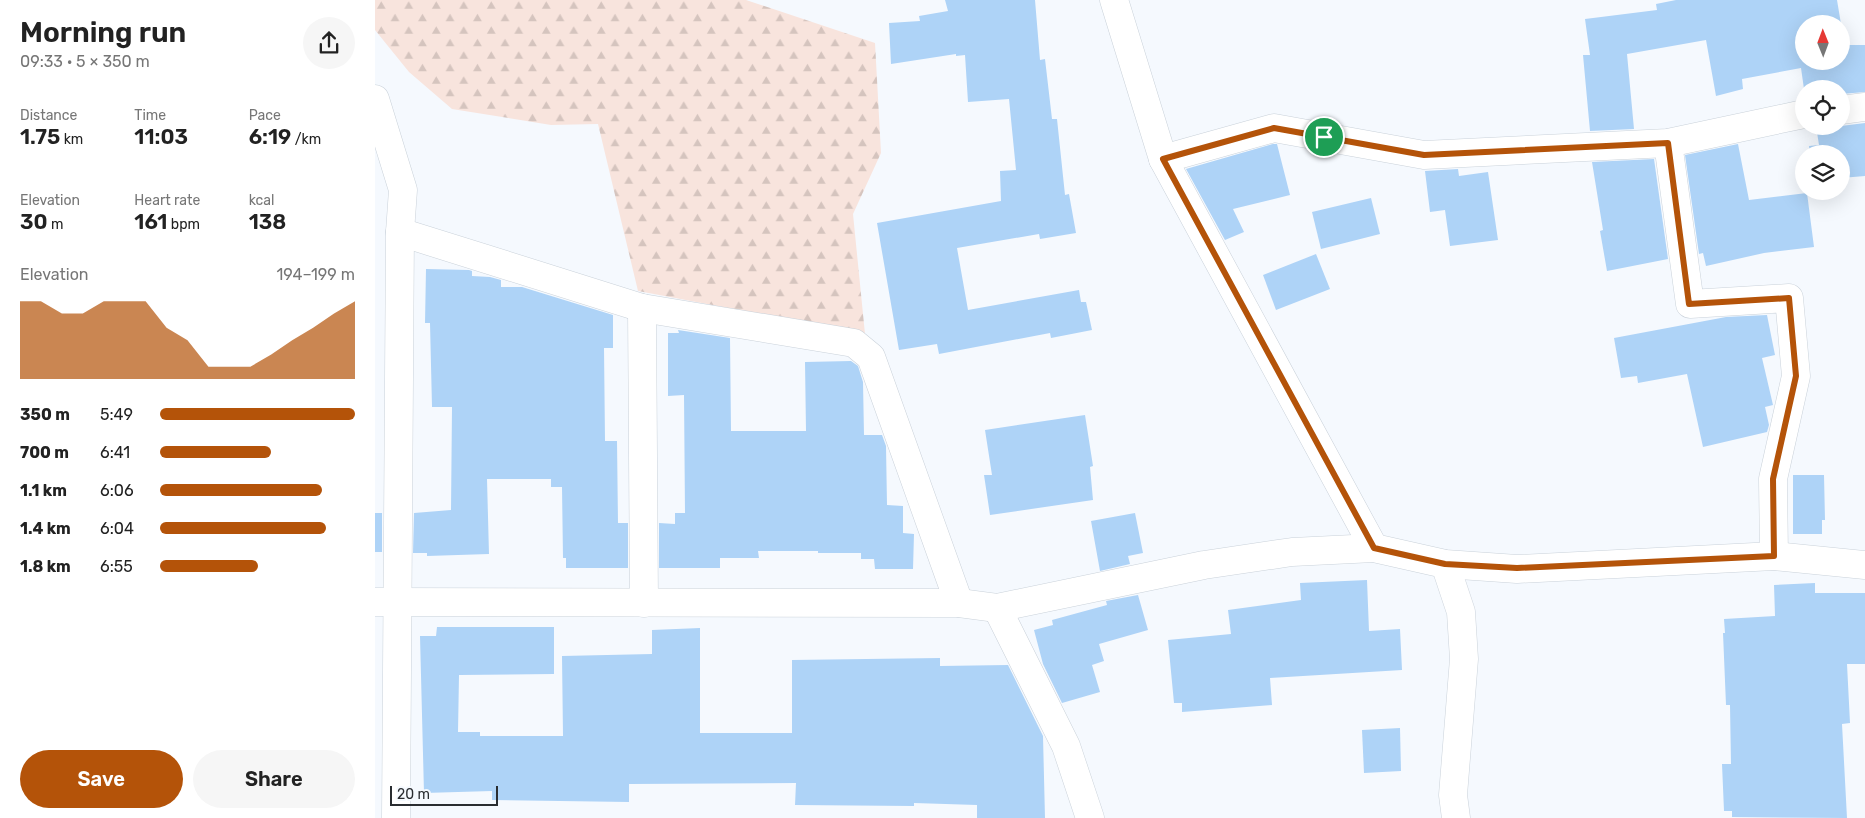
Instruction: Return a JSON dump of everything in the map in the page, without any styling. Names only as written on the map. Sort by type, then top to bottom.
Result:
[{"type":"street","points":[[1113,0],[1163,159],[1374,548]]},
{"type":"street","points":[[376,107],[403,190],[386,602],[396,818]]},
{"type":"street","points":[[1850,109],[1865,107]]},
{"type":"street","points":[[1163,159],[1274,128],[1424,155],[1668,143],[1795,116]]},
{"type":"street","points":[[1668,143],[1689,304],[1789,298],[1796,376],[1773,479],[1774,556]]},
{"type":"street","points":[[400,232],[642,308],[854,343],[871,357],[959,604]]},
{"type":"street","points":[[642,308],[644,603]]},
{"type":"street","points":[[386,602],[959,604],[997,608],[1204,565],[1292,552],[1374,548],[1445,564],[1517,568],[1774,556],[1865,565]]},
{"type":"street","points":[[1445,564],[1461,612],[1464,659],[1453,795],[1456,818]]},
{"type":"street","points":[[997,608],[1066,746],[1090,818]]},
{"type":"green space","points":[[375,0],[746,0],[875,43],[881,153],[853,214],[865,334],[638,291],[598,124],[551,125],[452,109],[409,72],[375,30]]},
{"type":"building","points":[[945,0],[1035,0],[1040,60],[1045,59],[1052,119],[1057,119],[1065,195],[1069,194],[1076,233],[1040,239],[1039,234],[957,248],[968,310],[1079,290],[1081,302],[1086,302],[1092,330],[1051,338],[1050,333],[939,354],[937,344],[899,350],[877,223],[1001,201],[1000,171],[1016,170],[1009,99],[968,102],[965,55],[956,56],[956,54],[891,64],[889,23],[920,21],[919,16],[948,11]]},
{"type":"building","points":[[1676,0],[1837,0],[1840,15],[1795,15],[1795,69],[1742,79],[1743,89],[1716,96],[1706,40],[1627,54],[1634,129],[1590,131],[1583,55],[1590,55],[1585,19],[1657,10],[1656,4]]},
{"type":"building","points":[[1850,45],[1865,45],[1865,92],[1850,93],[1850,80],[1803,80],[1801,70],[1850,70]]},
{"type":"building","points":[[1865,123],[1865,176],[1850,177],[1850,145],[1819,145],[1817,135],[1850,135],[1850,125]]},
{"type":"building","points":[[1277,144],[1290,195],[1233,209],[1244,232],[1225,240],[1186,169]]},
{"type":"building","points":[[1738,144],[1749,200],[1795,194],[1795,200],[1808,200],[1814,247],[1764,253],[1706,266],[1703,253],[1699,254],[1685,155]]},
{"type":"building","points":[[1654,159],[1668,259],[1607,271],[1600,231],[1603,230],[1592,162]]},
{"type":"building","points":[[1458,169],[1459,176],[1488,172],[1498,240],[1450,246],[1445,210],[1430,212],[1425,171]]},
{"type":"building","points":[[1371,198],[1380,234],[1321,249],[1312,212]]},
{"type":"building","points":[[1316,254],[1330,289],[1276,310],[1263,275]]},
{"type":"building","points":[[426,269],[469,270],[472,271],[472,276],[501,280],[501,287],[522,287],[613,315],[613,348],[604,348],[605,441],[617,441],[618,523],[628,523],[628,568],[566,568],[566,558],[563,558],[562,487],[551,487],[551,479],[487,479],[489,554],[427,556],[427,553],[413,553],[414,513],[451,510],[452,407],[432,407],[430,323],[425,323]]},
{"type":"building","points":[[1767,315],[1775,355],[1762,358],[1773,405],[1765,407],[1769,425],[1767,432],[1703,447],[1687,374],[1638,383],[1637,376],[1621,378],[1614,338],[1726,317]]},
{"type":"building","points":[[678,330],[730,338],[731,431],[806,431],[805,362],[851,361],[858,366],[863,382],[864,435],[882,435],[886,446],[887,505],[903,506],[903,533],[914,534],[913,569],[875,569],[874,559],[861,559],[861,553],[818,553],[818,551],[758,551],[759,558],[720,558],[720,568],[659,568],[659,523],[675,524],[675,513],[685,513],[684,395],[668,396],[668,333],[679,333]]},
{"type":"building","points":[[1085,415],[1093,466],[1090,467],[1093,500],[990,515],[984,475],[992,475],[985,430]]},
{"type":"building","points":[[1793,475],[1824,475],[1825,520],[1822,520],[1822,534],[1793,534]]},
{"type":"building","points":[[375,513],[382,513],[382,552],[375,552]]},
{"type":"building","points":[[1135,513],[1143,553],[1128,556],[1130,564],[1100,571],[1091,521]]},
{"type":"building","points":[[1367,580],[1369,631],[1400,629],[1402,670],[1270,678],[1272,705],[1182,712],[1182,703],[1174,703],[1168,640],[1231,634],[1228,610],[1301,600],[1300,583]]},
{"type":"building","points":[[1815,583],[1815,593],[1865,593],[1865,664],[1847,664],[1850,723],[1842,724],[1847,818],[1732,817],[1732,811],[1724,811],[1722,764],[1731,764],[1730,705],[1726,705],[1724,619],[1775,616],[1774,585]]},
{"type":"building","points":[[1138,595],[1148,630],[1099,644],[1104,661],[1092,665],[1100,692],[1062,703],[1043,664],[1034,630],[1053,625],[1052,620],[1107,605],[1106,601]]},
{"type":"building","points":[[437,627],[554,627],[554,674],[459,675],[458,732],[480,732],[480,736],[563,736],[562,656],[652,654],[652,630],[700,628],[700,733],[792,733],[792,660],[940,658],[940,666],[1008,665],[1043,736],[1045,818],[977,818],[977,805],[914,803],[914,806],[795,805],[796,783],[629,784],[629,802],[492,800],[492,791],[424,793],[420,636],[436,636]]},
{"type":"building","points":[[1400,728],[1401,771],[1364,773],[1362,730]]},
{"type":"route","points":[[1274,128],[1324,137],[1424,155],[1668,143],[1689,304],[1789,298],[1796,376],[1773,479],[1774,556],[1517,568],[1445,564],[1374,548],[1163,159],[1274,128]]}]
